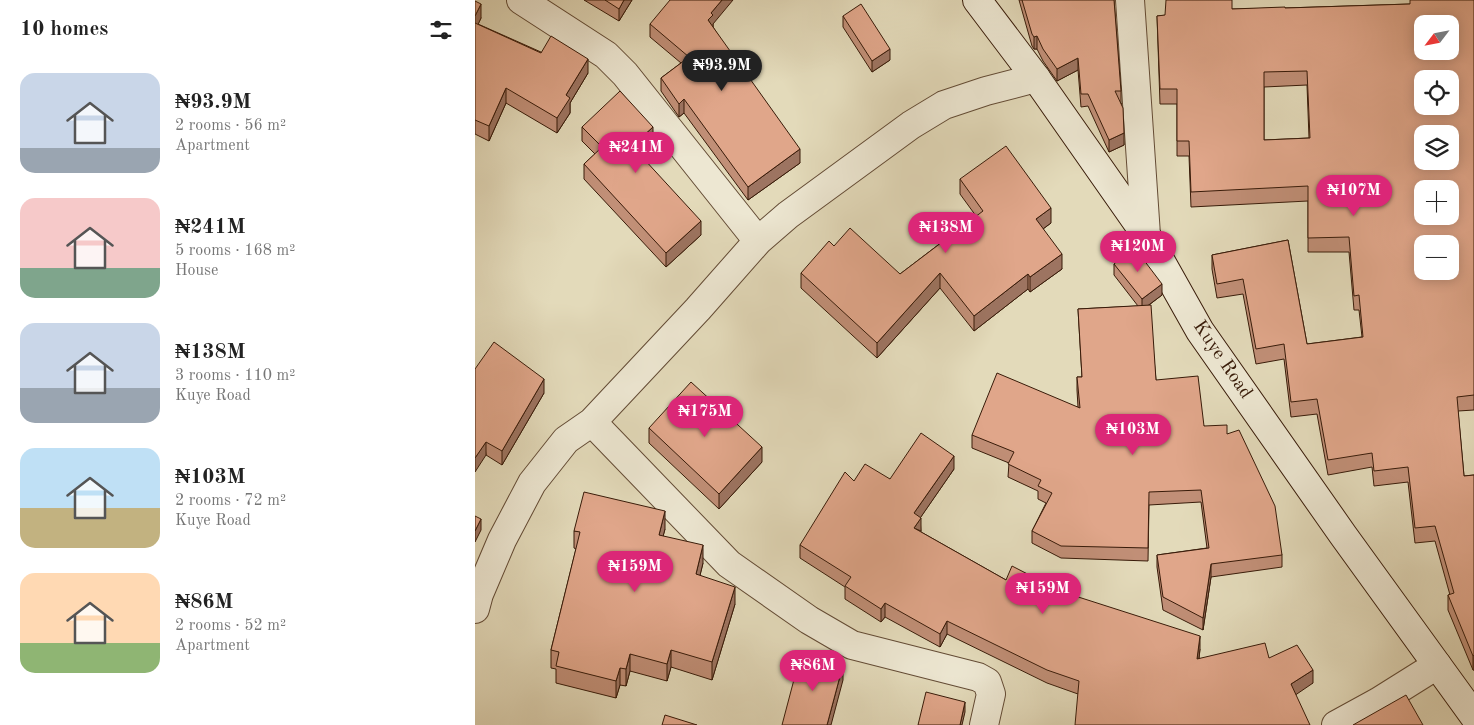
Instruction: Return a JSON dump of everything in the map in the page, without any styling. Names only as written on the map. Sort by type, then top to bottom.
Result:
[{"type":"street","points":[[521,0],[606,55],[625,74],[758,241]]},
{"type":"street","name":"Kuye Road","points":[[977,0],[1036,78],[1146,235],[1200,331],[1474,716]]},
{"type":"street","points":[[1130,0],[1146,235]]},
{"type":"street","points":[[475,609],[479,594],[502,540],[531,483],[565,440],[592,422],[698,309],[758,241],[787,215],[911,126],[944,105],[986,91],[1036,78]]},
{"type":"street","points":[[592,422],[729,564],[809,620],[852,645],[977,677],[987,682],[991,694],[984,725]]},
{"type":"street","points":[[1336,725],[1379,702],[1437,665]]},
{"type":"building","points":[[605,0],[624,0],[619,9]]},
{"type":"building","points":[[670,0],[722,0],[711,13],[713,15],[708,20],[800,149],[748,187],[684,99],[679,104],[661,78],[689,57],[650,24]]},
{"type":"building","points":[[1022,0],[1114,0],[1121,91],[1115,91],[1123,108],[1124,133],[1109,140],[1088,94],[1081,94],[1078,58],[1057,69],[1043,49],[1037,36],[1034,37],[1032,34]]},
{"type":"building","points":[[1166,0],[1232,0],[1232,9],[1410,4],[1410,0],[1474,0],[1474,395],[1457,397],[1464,476],[1474,475],[1473,656],[1448,595],[1454,593],[1435,526],[1415,528],[1408,467],[1374,471],[1372,453],[1328,460],[1317,399],[1291,402],[1284,344],[1256,349],[1243,279],[1217,284],[1212,255],[1288,240],[1307,344],[1363,337],[1359,295],[1354,296],[1349,237],[1308,238],[1308,186],[1191,192],[1189,141],[1177,141],[1177,89],[1160,89],[1157,16],[1165,15]],"holes":[[[1307,71],[1310,138],[1264,140],[1264,72]]]},
{"type":"building","points":[[475,1],[481,4],[475,16]]},
{"type":"building","points":[[861,4],[890,49],[872,61],[843,16]]},
{"type":"building","points":[[475,23],[541,53],[551,36],[588,59],[566,95],[570,98],[557,118],[506,88],[489,126],[475,120]]},
{"type":"building","points":[[620,91],[653,127],[632,146],[701,221],[666,253],[584,164],[602,147],[582,127]]},
{"type":"building","points":[[1006,146],[1051,208],[1036,219],[1062,254],[1030,277],[1028,274],[974,316],[940,273],[877,343],[801,273],[829,241],[834,246],[850,228],[900,274],[983,211],[960,179]]},
{"type":"building","points":[[1134,247],[1162,284],[1142,299],[1114,264]]},
{"type":"building","points":[[1151,305],[1156,380],[1198,376],[1204,426],[1227,425],[1227,434],[1239,430],[1275,506],[1282,555],[1211,564],[1203,618],[1163,597],[1157,555],[1209,548],[1201,490],[1149,492],[1148,548],[1061,546],[1032,531],[1052,493],[1038,486],[1041,480],[1008,464],[1014,452],[972,435],[997,373],[1080,408],[1077,377],[1082,377],[1078,309]]},
{"type":"building","points":[[494,342],[544,379],[502,451],[486,442],[475,458],[475,369]]},
{"type":"building","points":[[691,382],[762,447],[719,494],[649,428]]},
{"type":"building","points":[[921,433],[954,456],[914,513],[921,518],[914,528],[1006,580],[1012,566],[1045,583],[1044,586],[1200,636],[1197,659],[1265,643],[1269,658],[1297,645],[1313,670],[1291,684],[1310,725],[1075,725],[1079,681],[1047,670],[947,621],[940,634],[885,603],[881,609],[845,586],[851,577],[800,545],[845,472],[854,481],[865,464],[890,479]]},
{"type":"building","points":[[584,492],[665,511],[659,535],[703,545],[696,574],[735,587],[712,662],[671,650],[667,664],[630,654],[626,669],[620,668],[616,681],[556,666],[559,652],[551,650],[580,532],[574,531]]},
{"type":"building","points":[[475,516],[481,519],[475,531]]},
{"type":"building","points":[[801,653],[843,665],[827,725],[782,725]]},
{"type":"building","points":[[926,692],[965,702],[960,725],[918,725]]},
{"type":"building","points":[[1406,695],[1423,725],[1353,725]]},
{"type":"building","points":[[665,715],[697,725],[662,725]]}]
